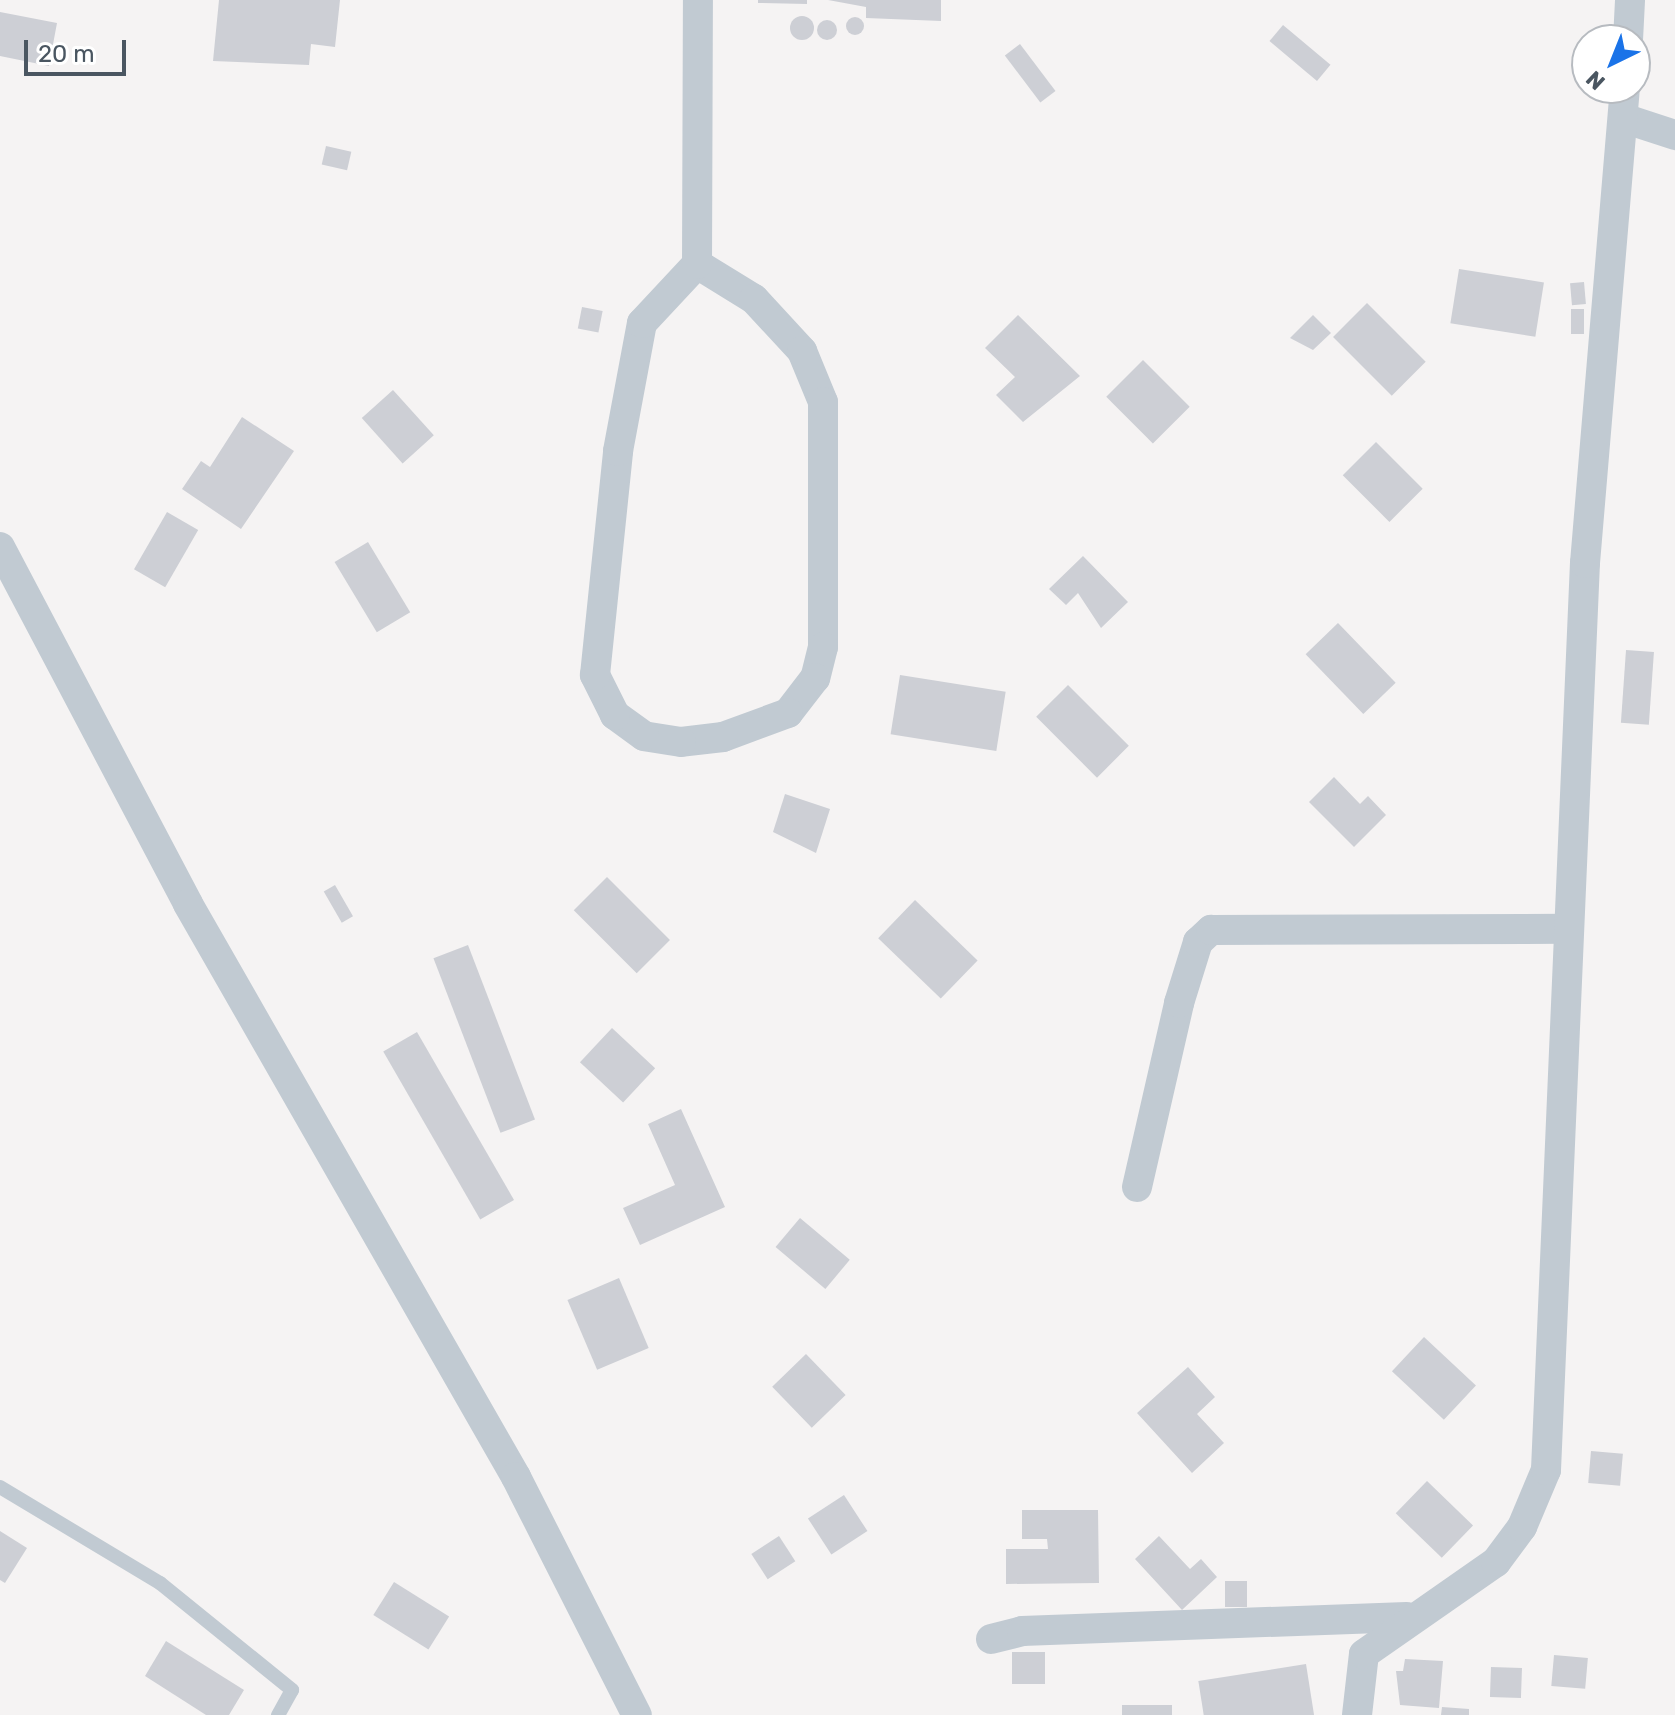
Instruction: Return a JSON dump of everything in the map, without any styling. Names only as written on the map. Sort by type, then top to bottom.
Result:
[{"type":"street","points":[[697,264],[754,299],[802,351],[823,402],[823,647],[815,678],[788,713],[723,737],[681,742],[644,736],[615,715],[595,675],[618,451],[642,323],[697,264],[698,0]]},
{"type":"street","points":[[1629,24],[1630,0]]},
{"type":"street","points":[[1357,1715],[1364,1654],[1407,1617],[1496,1562],[1522,1527],[1546,1470],[1565,929],[1585,563],[1624,104]]},
{"type":"street","points":[[1626,104],[1675,135]]},
{"type":"street","points":[[0,547],[188,904],[516,1477],[637,1715]]},
{"type":"street","points":[[1137,1187],[1179,1003],[1198,942],[1211,930],[1565,929]]},
{"type":"street","points":[[991,1639],[1022,1631],[1407,1617]]},
{"type":"lane","points":[[0,1487],[160,1583],[292,1690],[278,1715]]},
{"type":"building","points":[[219,0],[340,0],[335,47],[311,44],[309,65],[213,61]]},
{"type":"building","points":[[758,0],[807,0],[807,4],[758,3]]},
{"type":"building","points":[[828,0],[941,0],[941,21],[866,18],[866,7]]},
{"type":"building","points":[[0,12],[57,23],[49,66],[0,56]]},
{"type":"building","points":[[797,16],[807,16],[814,23],[814,33],[807,40],[797,40],[790,33],[790,23]]},
{"type":"building","points":[[851,17],[859,17],[864,26],[862,33],[851,35],[846,30],[846,22]]},
{"type":"building","points":[[827,20],[834,23],[837,30],[834,37],[827,40],[820,37],[817,30],[820,23]]},
{"type":"building","points":[[1283,25],[1330,65],[1317,81],[1270,41]]},
{"type":"building","points":[[1020,44],[1056,91],[1040,103],[1005,55]]},
{"type":"building","points":[[326,146],[351,152],[347,170],[322,165]]},
{"type":"building","points":[[1459,269],[1544,282],[1535,337],[1450,323]]},
{"type":"building","points":[[1584,282],[1586,304],[1572,305],[1570,283]]},
{"type":"building","points":[[1367,303],[1426,362],[1392,396],[1333,337]]},
{"type":"building","points":[[582,307],[603,311],[598,333],[578,329]]},
{"type":"building","points":[[1571,309],[1584,309],[1584,334],[1571,334]]},
{"type":"building","points":[[1018,315],[1080,376],[1023,422],[996,395],[1015,377],[985,348]]},
{"type":"building","points":[[1313,315],[1331,333],[1313,350],[1290,338]]},
{"type":"building","points":[[1143,360],[1190,407],[1153,443],[1106,397]]},
{"type":"building","points":[[393,390],[434,435],[403,463],[362,418]]},
{"type":"building","points":[[242,417],[294,451],[241,529],[182,489],[201,461],[210,467]]},
{"type":"building","points":[[1376,442],[1423,489],[1389,522],[1343,475]]},
{"type":"building","points":[[167,512],[198,530],[165,587],[134,569]]},
{"type":"building","points":[[368,542],[410,612],[377,632],[335,562]]},
{"type":"building","points":[[1083,556],[1128,602],[1101,628],[1078,593],[1066,605],[1049,589]]},
{"type":"building","points":[[1338,623],[1396,683],[1363,714],[1306,654]]},
{"type":"building","points":[[1626,650],[1654,652],[1649,725],[1621,723]]},
{"type":"building","points":[[900,675],[1006,692],[996,751],[891,734]]},
{"type":"building","points":[[1068,685],[1129,746],[1097,778],[1036,717]]},
{"type":"building","points":[[1334,777],[1360,804],[1368,796],[1386,815],[1354,847],[1309,802]]},
{"type":"building","points":[[785,794],[830,809],[816,853],[773,832]]},
{"type":"building","points":[[607,877],[670,940],[637,973],[574,910]]},
{"type":"building","points":[[335,885],[353,916],[342,923],[324,892]]},
{"type":"building","points":[[915,900],[978,960],[941,999],[878,938]]},
{"type":"building","points":[[468,945],[535,1120],[500,1133],[433,958]]},
{"type":"building","points":[[612,1028],[655,1068],[623,1103],[580,1062]]},
{"type":"building","points":[[417,1032],[514,1200],[480,1220],[383,1052]]},
{"type":"building","points":[[681,1109],[725,1207],[640,1245],[623,1208],[675,1185],[648,1124]]},
{"type":"building","points":[[800,1218],[850,1260],[825,1289],[776,1247]]},
{"type":"building","points":[[619,1278],[649,1348],[597,1370],[567,1300]]},
{"type":"building","points":[[1424,1337],[1476,1385],[1444,1420],[1392,1371]]},
{"type":"building","points":[[806,1354],[846,1395],[812,1428],[772,1387]]},
{"type":"building","points":[[1188,1367],[1215,1397],[1197,1414],[1224,1443],[1192,1473],[1137,1413]]},
{"type":"building","points":[[1591,1451],[1623,1454],[1620,1486],[1588,1483]]},
{"type":"building","points":[[1427,1481],[1473,1525],[1442,1558],[1396,1513]]},
{"type":"building","points":[[844,1495],[867,1531],[831,1554],[808,1518]]},
{"type":"building","points":[[1022,1510],[1098,1510],[1099,1583],[1006,1584],[1006,1549],[1048,1549],[1047,1539],[1022,1539]]},
{"type":"building","points":[[0,1531],[27,1548],[5,1583],[0,1580]]},
{"type":"building","points":[[779,1536],[795,1561],[768,1579],[751,1554]]},
{"type":"building","points":[[1159,1536],[1190,1569],[1201,1559],[1217,1577],[1182,1610],[1135,1559]]},
{"type":"building","points":[[1225,1581],[1247,1581],[1247,1607],[1225,1607]]},
{"type":"building","points":[[394,1582],[449,1616],[428,1650],[373,1615]]},
{"type":"building","points":[[166,1641],[244,1690],[229,1715],[206,1715],[145,1676]]},
{"type":"building","points":[[1012,1652],[1045,1652],[1045,1684],[1012,1684]]},
{"type":"building","points":[[1554,1655],[1588,1658],[1585,1689],[1551,1686]]},
{"type":"building","points":[[1405,1659],[1443,1661],[1439,1708],[1400,1705],[1396,1671],[1403,1671]]},
{"type":"building","points":[[1306,1664],[1314,1715],[1204,1715],[1198,1681]]},
{"type":"building","points":[[1491,1667],[1522,1668],[1521,1698],[1490,1697]]},
{"type":"building","points":[[1122,1705],[1172,1705],[1172,1715],[1122,1715]]},
{"type":"building","points":[[1442,1707],[1469,1709],[1469,1715],[1441,1715]]}]
